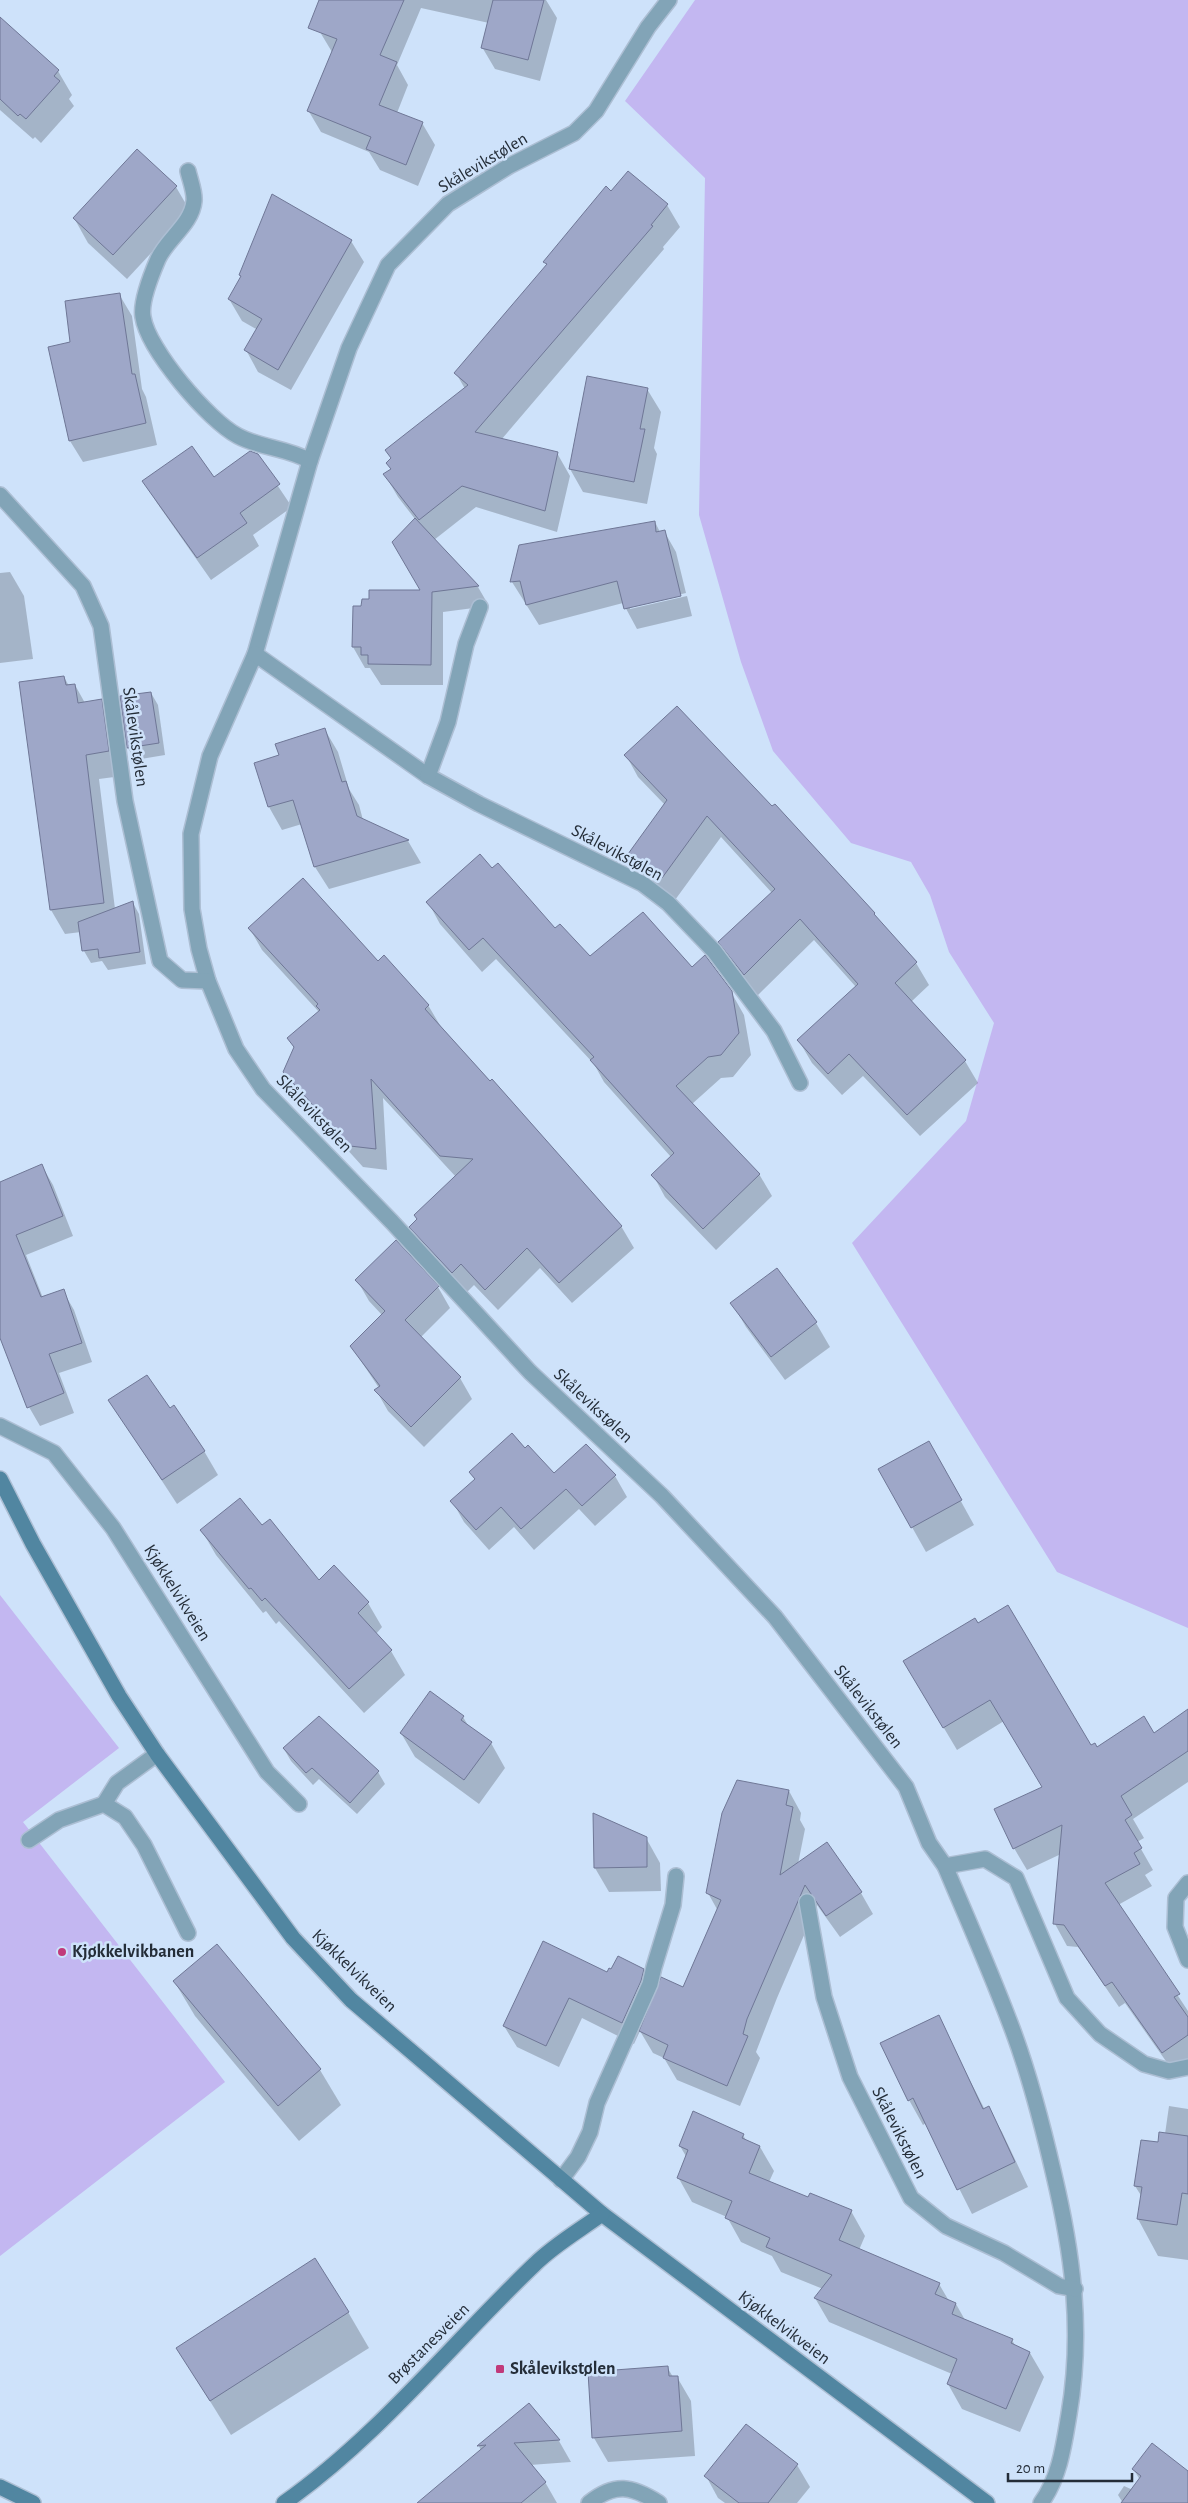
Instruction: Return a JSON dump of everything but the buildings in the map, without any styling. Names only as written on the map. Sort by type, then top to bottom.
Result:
[{"type":"main road","name":"Kjøkkelvikveien","points":[[0,1479],[33,1544],[119,1696],[157,1754],[293,1938],[351,2000],[602,2214],[987,2503]]},
{"type":"main road","name":"Brøstanesveien","points":[[284,2503],[318,2479],[368,2433],[536,2262],[602,2214]]},
{"type":"main road","points":[[0,2487],[33,2503]]},
{"type":"street","name":"Skålevikstølen","points":[[669,0],[648,27],[596,111],[574,133],[509,166],[448,204],[388,265],[349,348],[310,461],[255,654],[210,756],[191,834],[192,909],[199,949],[208,981],[236,1049],[263,1089],[392,1222],[530,1372],[662,1496],[775,1617],[906,1787],[928,1843],[946,1866],[1011,2024],[1038,2105],[1068,2233],[1075,2289],[1075,2376],[1061,2459],[1047,2495],[1041,2503]]},
{"type":"street","points":[[188,172],[194,202],[186,221],[159,257],[146,292],[142,316],[153,340],[171,369],[215,421],[239,437],[310,461]]},
{"type":"street","name":"Skålevikstølen","points":[[0,495],[83,586],[101,626],[125,801],[160,961],[182,980],[208,981]]},
{"type":"street","points":[[428,776],[448,722],[466,644],[480,607]]},
{"type":"street","name":"Skålevikstølen","points":[[255,654],[428,776],[479,804],[643,884],[668,903],[714,951],[774,1031],[800,1083]]},
{"type":"street","name":"Kjøkkelvikveien","points":[[0,1426],[54,1452],[113,1528],[267,1772],[299,1804]]},
{"type":"street","points":[[29,1840],[59,1820],[104,1804],[117,1783],[157,1754]]},
{"type":"street","points":[[104,1804],[126,1817],[144,1845],[188,1933]]},
{"type":"street","points":[[946,1866],[985,1859],[1016,1878],[1067,1998],[1100,2034],[1144,2064],[1169,2071],[1188,2067]]},
{"type":"street","points":[[561,2180],[578,2158],[586,2140],[597,2103],[650,1984],[673,1905],[676,1876]]},
{"type":"street","points":[[1188,1882],[1176,1898],[1175,1926],[1188,1960]]},
{"type":"street","name":"Skålevikstølen","points":[[807,1902],[824,1997],[850,2077],[910,2198],[946,2226],[1004,2253],[1059,2286],[1075,2289]]},
{"type":"street","points":[[589,2503],[602,2492],[613,2488],[638,2490],[659,2503]]},
{"type":"shaded area","points":[[695,0],[1188,0],[1188,1628],[1057,1572],[852,1243],[966,1121],[994,1023],[949,952],[930,895],[911,862],[851,843],[773,751],[741,662],[699,515],[705,178],[625,101]]},
{"type":"shaded area","name":"Kjøkkelvikbanen","points":[[0,1595],[119,1748],[23,1822],[225,2082],[0,2256]]},
{"type":"place","name":"Kjøkkelvikbanen","points":[[62,1952]]},
{"type":"place","name":"Skålevikstølen","points":[[500,2369]]}]
